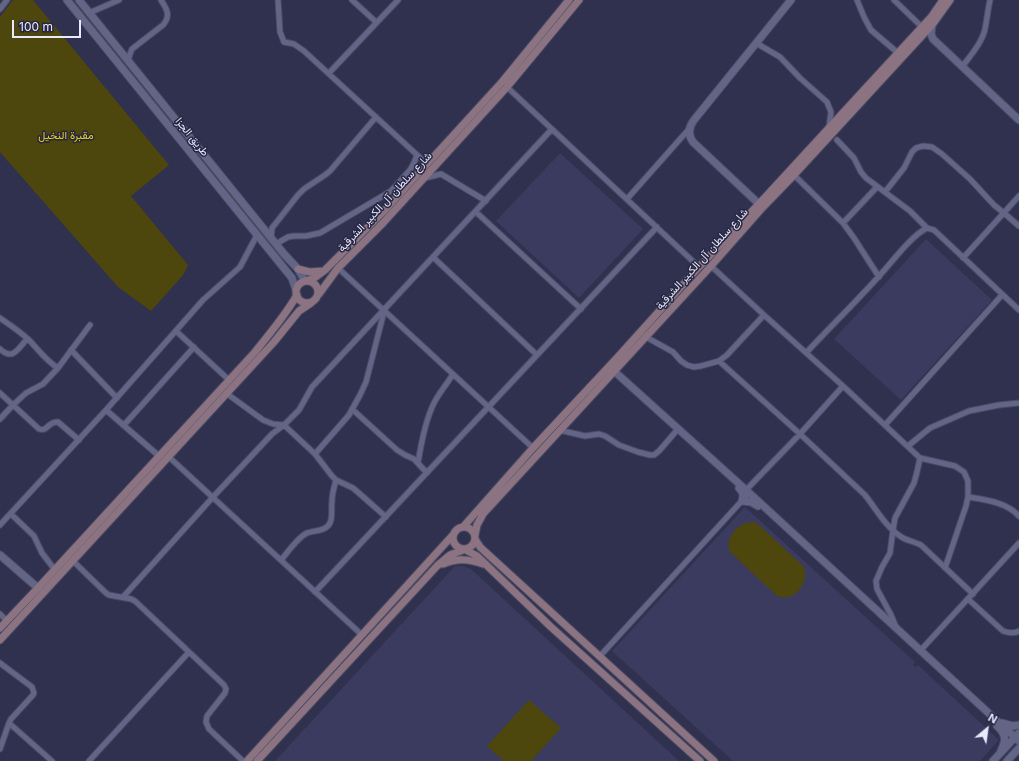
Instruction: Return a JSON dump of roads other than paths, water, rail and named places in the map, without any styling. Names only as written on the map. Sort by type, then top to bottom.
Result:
[{"type":"main road","name":"شارع سلطان آل الكبير الشرقية","points":[[305,281],[313,279],[325,270],[385,210],[502,82],[569,0]]},
{"type":"main road","name":"شارع سلطان آل الكبير الشرقية","points":[[319,294],[338,268],[383,223],[507,87],[578,0]]},
{"type":"main road","name":"شارع سلطان آل الكبير الشرقية","points":[[463,527],[533,448],[699,267],[922,27],[943,0]]},
{"type":"main road","name":"شارع سلطان آل الكبير الشرقية","points":[[475,537],[477,525],[483,514],[711,266],[763,207],[919,40],[950,0]]},
{"type":"main road","points":[[298,269],[310,272],[325,270]]},
{"type":"main road","points":[[0,628],[255,352],[290,307],[299,284],[305,281],[312,281],[316,284],[319,294],[315,300],[299,311],[274,342],[0,640]]},
{"type":"main road","points":[[296,293],[302,302],[310,303]]},
{"type":"main road","points":[[247,761],[456,530],[463,527],[470,529],[480,547],[714,761]]},
{"type":"main road","points":[[452,536],[452,540],[456,547],[477,556],[551,627],[700,761]]},
{"type":"main road","points":[[257,761],[437,566],[450,555],[473,546],[475,537]]},
{"type":"main road","points":[[437,566],[460,559],[486,564]]},
{"type":"street","points":[[0,9],[7,0]]},
{"type":"street","name":"طريق الجزا","points":[[67,0],[292,278],[296,293]]},
{"type":"street","name":"طريق الجزا","points":[[79,0],[271,238],[298,269],[305,281]]},
{"type":"street","points":[[89,13],[120,0]]},
{"type":"street","points":[[128,61],[132,49],[163,26],[166,22],[168,18],[167,9],[160,0]]},
{"type":"street","points":[[278,0],[280,32],[284,42],[294,44],[299,47],[427,164]]},
{"type":"street","points":[[352,0],[376,22]]},
{"type":"street","points":[[329,73],[398,0]]},
{"type":"street","points":[[627,199],[689,129],[694,120],[791,0]]},
{"type":"street","points":[[856,0],[872,30],[898,53]]},
{"type":"street","points":[[894,0],[922,27]]},
{"type":"street","points":[[962,67],[974,52],[983,36],[990,0]]},
{"type":"street","points":[[932,25],[931,34],[933,39],[1019,120]]},
{"type":"street","points":[[919,40],[933,39]]},
{"type":"street","points":[[756,43],[780,57],[800,78],[827,102],[831,112],[830,127]]},
{"type":"street","points":[[507,87],[699,267]]},
{"type":"street","points":[[271,238],[272,228],[304,189],[325,175],[334,166],[376,117]]},
{"type":"street","points":[[123,597],[272,434],[284,425],[299,410],[312,387],[434,258],[552,129]]},
{"type":"street","points":[[689,129],[690,138],[693,142],[759,204]]},
{"type":"street","points":[[177,136],[205,168],[209,170],[211,164]]},
{"type":"street","points":[[837,140],[854,158],[861,172],[866,178],[910,212],[927,228],[934,230],[1019,310]]},
{"type":"street","points":[[885,192],[904,168],[912,152],[916,148],[923,146],[932,147],[970,179],[994,205],[1019,226]]},
{"type":"street","points":[[276,244],[288,237],[306,236],[320,233],[391,191],[410,170],[417,154]]},
{"type":"street","points":[[438,163],[441,174]]},
{"type":"street","points":[[423,179],[441,174],[486,200]]},
{"type":"street","points":[[794,175],[843,223],[879,276]]},
{"type":"street","points":[[843,223],[877,187]]},
{"type":"street","points":[[963,258],[1019,196]]},
{"type":"street","points":[[476,212],[581,309]]},
{"type":"street","points":[[316,592],[656,227]]},
{"type":"street","points":[[263,228],[272,228]]},
{"type":"street","points":[[806,353],[913,238],[920,231],[927,228]]},
{"type":"street","points":[[0,525],[117,398],[203,300],[240,267],[258,235]]},
{"type":"street","points":[[434,258],[537,355]]},
{"type":"street","points":[[711,266],[920,458],[955,466],[964,472],[968,481],[968,497],[945,568]]},
{"type":"street","points":[[338,268],[533,448]]},
{"type":"street","points":[[885,425],[1002,295]]},
{"type":"street","points":[[315,454],[345,420],[360,395],[366,382],[384,311]]},
{"type":"street","points":[[646,336],[673,352],[687,365],[694,367],[702,366],[719,361],[727,355],[764,315]]},
{"type":"street","points":[[0,318],[15,328],[58,368]]},
{"type":"street","points":[[0,419],[26,393],[43,384],[58,368],[90,325]]},
{"type":"street","points":[[176,331],[229,380]]},
{"type":"street","points":[[0,349],[5,354],[10,355],[16,352],[27,339]]},
{"type":"street","points":[[124,425],[194,347]]},
{"type":"street","points":[[71,350],[117,398]]},
{"type":"street","points":[[719,361],[865,495],[892,530],[904,538],[921,545],[973,594]]},
{"type":"street","points":[[614,371],[984,709],[1018,737],[993,761]]},
{"type":"street","points":[[418,463],[430,410],[438,395],[453,374]]},
{"type":"street","points":[[600,656],[742,501],[748,492],[843,386]]},
{"type":"street","points":[[0,393],[39,429],[45,429],[52,423],[58,422],[79,440]]},
{"type":"street","points":[[226,393],[263,420],[273,424],[284,425],[315,454],[336,480],[353,488],[386,517]]},
{"type":"street","points":[[908,446],[930,428],[968,411],[999,405],[1019,404]]},
{"type":"street","points":[[106,410],[159,456]]},
{"type":"street","points":[[352,410],[397,450],[414,459],[427,473]]},
{"type":"street","points":[[559,430],[585,436],[600,434],[619,445],[638,452],[654,455],[678,429]]},
{"type":"street","points":[[169,457],[362,635]]},
{"type":"street","points":[[896,629],[891,615],[877,589],[876,581],[890,553],[892,530],[895,518],[914,484],[920,458]]},
{"type":"street","points":[[729,475],[743,493],[744,497],[742,501]]},
{"type":"street","points":[[281,560],[304,535],[322,530],[329,524],[336,480]]},
{"type":"street","points":[[968,497],[1001,504],[1019,516]]},
{"type":"street","points":[[742,501],[754,503],[766,513],[775,517]]},
{"type":"street","points":[[10,514],[34,536],[42,553],[55,570]]},
{"type":"street","points":[[920,651],[1019,543]]},
{"type":"street","points":[[0,555],[38,588]]},
{"type":"street","points":[[74,561],[109,595],[135,601],[224,685],[226,689],[225,693],[207,716],[206,722],[209,729],[243,761]]},
{"type":"street","points":[[968,599],[1003,631],[1008,633],[1019,631]]},
{"type":"street","points":[[0,614],[7,621]]},
{"type":"street","points":[[89,761],[189,652]]},
{"type":"street","points":[[0,663],[32,687],[33,690],[33,696],[11,719],[0,749]]},
{"type":"street","points":[[984,709],[1004,734],[1004,743],[1000,753]]},
{"type":"street","points":[[999,722],[1012,726],[1019,726]]},
{"type":"street","points":[[9,723],[52,761]]},
{"type":"street","points":[[1009,761],[1019,748]]},
{"type":"street","points":[[1009,761],[1019,753]]},
{"type":"park label","name":"مقبرة النخيل","points":[[66,136]]}]
